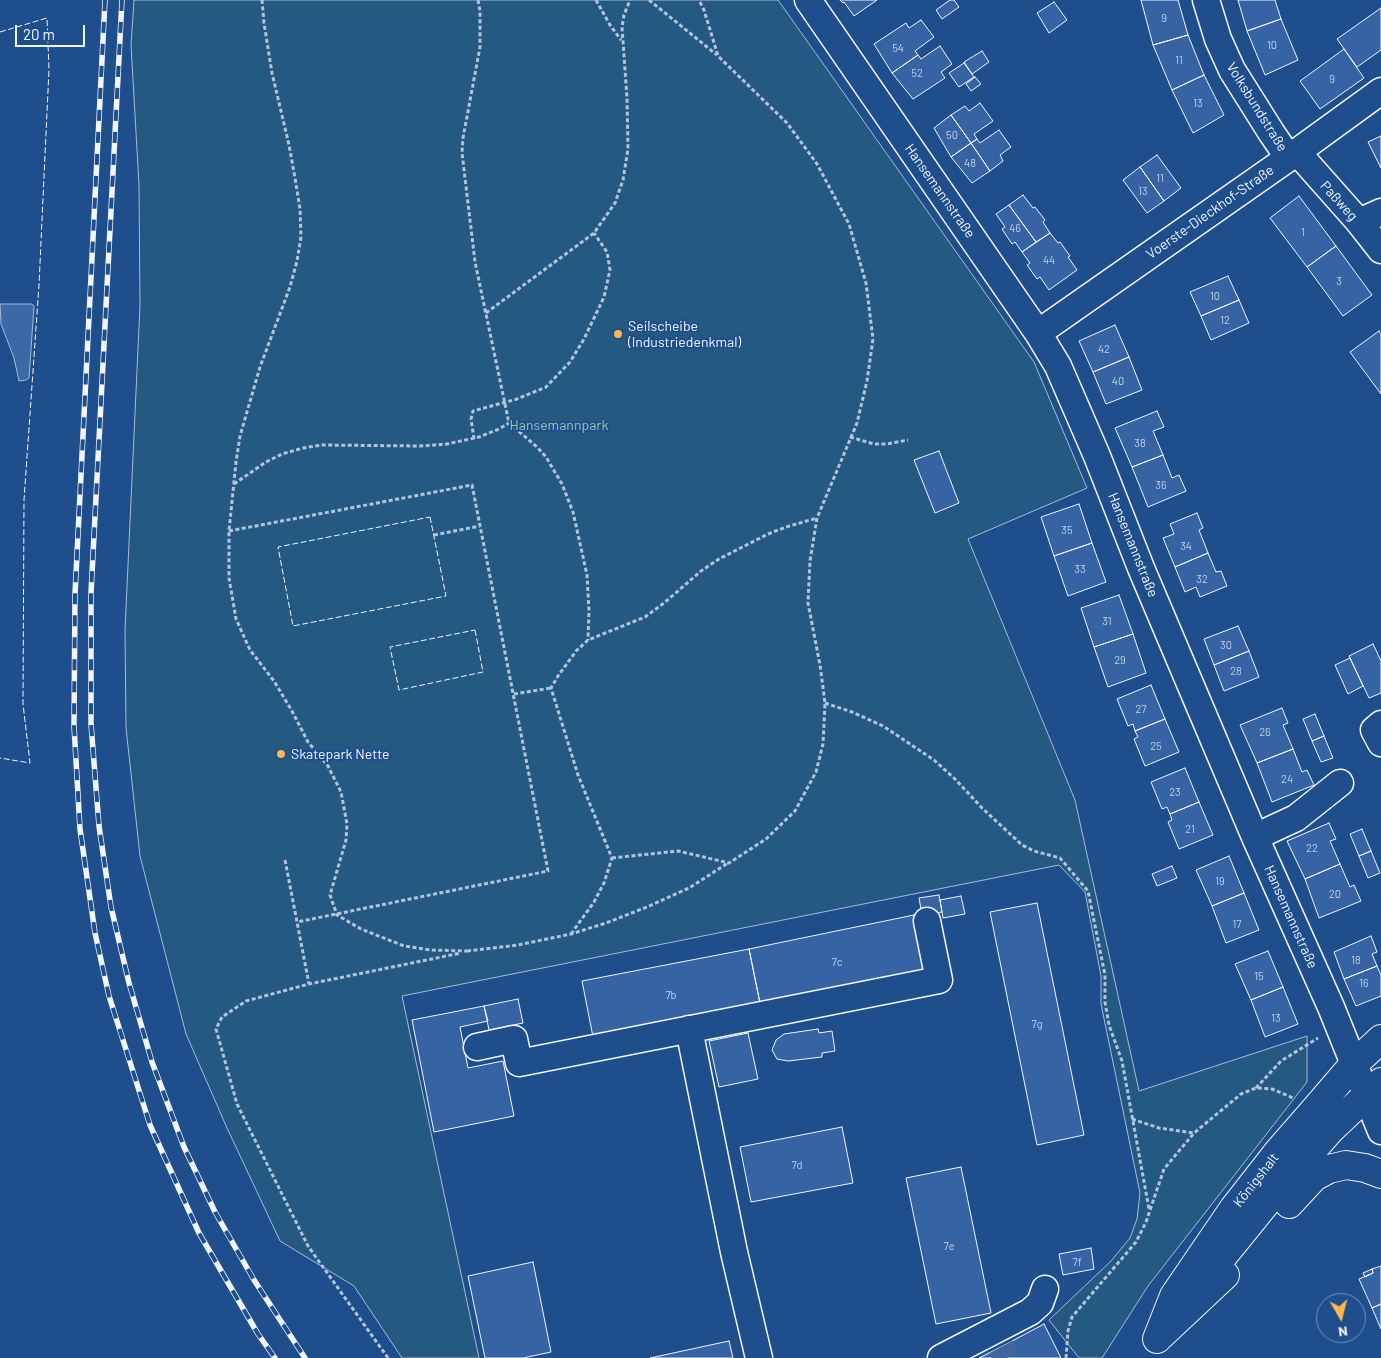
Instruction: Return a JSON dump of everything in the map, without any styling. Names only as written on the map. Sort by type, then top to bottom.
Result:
[{"type":"main road","name":"Königshalt","points":[[1151,1349],[1174,1296],[1234,1208],[1277,1153],[1354,1064],[1381,1039]]},
{"type":"main road","name":"Königshalt","points":[[1151,1349],[1270,1198],[1332,1129],[1374,1089]]},
{"type":"main road","points":[[1151,1349],[1226,1274],[1314,1177],[1329,1169],[1346,1166],[1365,1168],[1381,1174]]},
{"type":"street","name":"Hansemannstraße","points":[[808,0],[1038,333],[1058,366],[1255,837],[1329,1001],[1354,1064],[1374,1089],[1381,1131]]},
{"type":"street","name":"Volksbundstraße","points":[[1206,0],[1218,39],[1232,70],[1292,155]]},
{"type":"street","name":"Voerste-Dieckhof-Straße","points":[[1038,333],[1292,155],[1381,90]]},
{"type":"street","name":"Paßweg","points":[[1292,155],[1370,217],[1381,250]]},
{"type":"street","points":[[1381,724],[1374,730],[1381,743]]},
{"type":"street","points":[[1255,837],[1296,818],[1340,783]]},
{"type":"street","points":[[477,1047],[514,1039],[519,1063],[939,980],[927,921]]},
{"type":"street","points":[[689,1030],[734,1252],[759,1358]]},
{"type":"street","points":[[940,1358],[997,1339],[1040,1303],[1045,1289]]},
{"type":"path","points":[[262,0],[272,73],[290,146],[300,209],[301,237],[290,287],[260,367],[243,426],[233,485],[229,531],[229,578],[236,619],[250,650],[274,681],[308,742],[328,766],[341,792],[347,824],[346,840],[330,895],[337,914],[361,929],[404,946],[431,950],[468,951]]},
{"type":"path","points":[[478,0],[480,11],[480,47],[463,138],[462,153],[475,262],[509,423],[537,446],[546,457],[562,484],[573,512],[587,575],[588,640]]},
{"type":"path","points":[[596,0],[610,25],[622,40]]},
{"type":"path","points":[[486,313],[594,233],[615,204],[626,164],[628,139],[628,106],[622,40],[624,15],[630,0]]},
{"type":"path","points":[[388,1358],[308,1246],[237,1104],[216,1029],[222,1017],[246,1001],[309,984],[468,951],[518,945],[571,934],[647,907],[689,888],[766,839],[795,810],[816,772],[823,744],[825,703],[808,603],[810,561],[817,518],[857,422],[867,381],[873,339],[866,283],[849,224],[817,164],[787,123],[718,56],[649,0]]},
{"type":"path","points":[[699,0],[704,10],[718,56]]},
{"type":"path","points":[[474,439],[471,419],[474,412],[528,395],[546,386],[570,362],[584,339],[604,297],[610,270],[608,252],[594,233]]},
{"type":"path","points":[[233,485],[266,462],[282,454],[303,448],[322,445],[421,446],[447,444],[474,439],[509,423]]},
{"type":"path","points":[[850,436],[874,444],[887,444],[908,440]]},
{"type":"path","points":[[229,531],[472,485],[548,871],[297,922]]},
{"type":"path","points":[[514,694],[551,688],[572,657],[588,640],[645,617],[701,571],[736,549],[786,527],[817,518]]},
{"type":"path","points":[[434,535],[480,526]]},
{"type":"path","points":[[551,688],[578,774],[612,858],[604,882],[594,902],[571,934]]},
{"type":"path","points":[[825,703],[852,712],[883,726],[934,760],[956,778],[982,808],[1022,845],[1034,851],[1060,858],[1088,891],[1104,975],[1105,1002],[1109,1025],[1122,1061],[1150,1209]]},
{"type":"path","points":[[612,858],[678,851],[729,863]]},
{"type":"path","points":[[285,860],[309,984]]},
{"type":"path","points":[[1066,1358],[1068,1331],[1072,1317],[1131,1249],[1141,1232],[1164,1169],[1194,1133],[1241,1094],[1256,1088],[1281,1062],[1321,1036]]},
{"type":"path","points":[[1256,1088],[1272,1089],[1297,1101]]},
{"type":"path","points":[[1132,1119],[1159,1128],[1194,1133]]},
{"type":"green space","name":"Hansemannpark","points":[[134,0],[778,0],[1034,362],[1087,488],[968,539],[1075,800],[1139,1091],[1307,1036],[1307,1082],[1148,1286],[1102,1358],[1079,1358],[1049,1320],[1111,1261],[1130,1238],[1137,1219],[1140,1193],[1101,1004],[1101,976],[1085,892],[1059,865],[402,996],[479,1358],[402,1358],[354,1286],[280,1241],[227,1128],[186,1034],[140,856],[126,728],[125,630],[140,305],[139,185],[131,45]]},
{"type":"shaded area","points":[[0,304],[32,304],[34,306],[29,378],[26,380],[19,381],[14,358],[1,324]]},
{"type":"building","points":[[840,0],[877,0],[854,16],[844,2]]},
{"type":"building","points":[[950,0],[954,0],[959,7],[942,19],[936,10]]},
{"type":"building","points":[[1141,0],[1178,0],[1188,35],[1153,45]]},
{"type":"building","points":[[1238,0],[1275,0],[1281,19],[1247,31]]},
{"type":"building","points":[[1054,2],[1067,20],[1049,33],[1037,13]]},
{"type":"building","points":[[1381,8],[1381,50],[1357,67],[1337,39]]},
{"type":"building","points":[[1281,19],[1298,60],[1265,75],[1247,31]]},
{"type":"building","points":[[921,20],[934,37],[915,51],[918,55],[892,73],[874,44],[906,23],[909,28]]},
{"type":"building","points":[[1188,35],[1204,75],[1172,90],[1153,45]]},
{"type":"building","points":[[940,46],[952,64],[941,72],[945,78],[913,99],[892,73],[918,55],[921,59]]},
{"type":"building","points":[[1344,49],[1364,78],[1320,109],[1300,81]]},
{"type":"building","points":[[982,51],[989,62],[972,74],[964,62]]},
{"type":"building","points":[[964,63],[974,77],[959,87],[949,73]]},
{"type":"building","points":[[1204,75],[1224,115],[1193,133],[1172,90]]},
{"type":"building","points":[[975,77],[981,84],[971,91],[966,84]]},
{"type":"building","points":[[980,103],[993,121],[974,134],[977,139],[971,143],[951,115],[965,106],[969,111]]},
{"type":"building","points":[[951,115],[971,143],[951,157],[934,128]]},
{"type":"building","points":[[999,130],[1011,147],[1000,155],[1003,161],[990,171],[971,143],[977,139],[980,143]]},
{"type":"building","points":[[1381,136],[1381,168],[1368,142]]},
{"type":"building","points":[[971,143],[990,171],[972,183],[951,157]]},
{"type":"building","points":[[1157,155],[1181,188],[1164,201],[1140,167]]},
{"type":"building","points":[[1140,167],[1164,201],[1147,213],[1123,180]]},
{"type":"building","points":[[1023,195],[1045,220],[1043,222],[1050,233],[1036,242],[1009,205]]},
{"type":"building","points":[[1299,196],[1336,246],[1307,267],[1270,218]]},
{"type":"building","points":[[1009,205],[1036,242],[1022,252],[1015,242],[1012,244],[1002,229],[1005,227],[996,214]]},
{"type":"building","points":[[1050,233],[1058,243],[1060,242],[1077,270],[1049,290],[1040,277],[1037,279],[1027,265],[1030,263],[1022,252]]},
{"type":"building","points":[[1336,246],[1372,295],[1343,316],[1307,267]]},
{"type":"building","points":[[1228,276],[1239,300],[1201,316],[1190,292]]},
{"type":"building","points":[[1239,300],[1249,323],[1211,340],[1201,316]]},
{"type":"building","points":[[1115,325],[1129,357],[1093,372],[1079,341]]},
{"type":"building","points":[[1379,331],[1381,334],[1381,394],[1350,352]]},
{"type":"building","points":[[1129,357],[1142,390],[1106,404],[1093,372]]},
{"type":"building","points":[[1157,411],[1164,427],[1153,431],[1163,455],[1132,467],[1115,428]]},
{"type":"building","points":[[939,451],[959,503],[935,513],[914,460]]},
{"type":"building","points":[[1163,455],[1172,478],[1179,475],[1186,491],[1148,507],[1132,467]]},
{"type":"building","points":[[1079,504],[1092,543],[1054,556],[1041,517]]},
{"type":"building","points":[[1197,513],[1203,528],[1199,530],[1208,553],[1175,567],[1163,538],[1174,534],[1170,524]]},
{"type":"building","points":[[1092,543],[1106,582],[1068,596],[1054,556]]},
{"type":"building","points":[[1208,553],[1216,572],[1221,571],[1227,586],[1200,597],[1196,587],[1185,592],[1175,567]]},
{"type":"building","points":[[1119,595],[1133,634],[1094,647],[1081,608]]},
{"type":"building","points":[[1238,626],[1249,651],[1214,665],[1204,639]]},
{"type":"building","points":[[1133,634],[1146,673],[1108,687],[1094,647]]},
{"type":"building","points":[[1373,644],[1381,661],[1381,693],[1369,698],[1349,656]]},
{"type":"building","points":[[1249,651],[1259,677],[1224,691],[1214,665]]},
{"type":"building","points":[[1350,658],[1363,686],[1348,694],[1335,665]]},
{"type":"building","points":[[1151,685],[1165,719],[1135,731],[1133,724],[1128,726],[1117,699]]},
{"type":"building","points":[[1282,708],[1288,723],[1283,725],[1293,749],[1257,763],[1240,725]]},
{"type":"building","points":[[1315,714],[1324,736],[1312,741],[1303,719]]},
{"type":"building","points":[[1165,719],[1179,752],[1145,766],[1134,739],[1138,737],[1135,731]]},
{"type":"building","points":[[1324,736],[1333,758],[1321,762],[1312,741]]},
{"type":"building","points":[[1293,749],[1302,772],[1307,770],[1314,785],[1272,802],[1257,763]]},
{"type":"building","points":[[1185,768],[1199,802],[1170,814],[1167,807],[1162,809],[1151,782]]},
{"type":"building","points":[[1199,802],[1213,835],[1179,849],[1168,822],[1172,820],[1170,814]]},
{"type":"building","points":[[1329,823],[1336,839],[1330,841],[1340,864],[1305,879],[1287,841]]},
{"type":"building","points":[[1362,829],[1371,851],[1359,856],[1350,834]]},
{"type":"building","points":[[1371,851],[1380,873],[1368,878],[1359,856]]},
{"type":"building","points":[[1229,856],[1244,893],[1212,906],[1196,870]]},
{"type":"building","points":[[1340,864],[1350,887],[1354,885],[1361,901],[1319,918],[1305,879]]},
{"type":"building","points":[[1172,866],[1177,878],[1157,886],[1152,874]]},
{"type":"building","points":[[1244,893],[1259,930],[1226,943],[1212,906]]},
{"type":"building","points":[[939,895],[942,912],[922,915],[919,898]]},
{"type":"building","points":[[961,896],[965,914],[943,918],[940,900]]},
{"type":"building","points":[[1037,903],[1084,1135],[1037,1145],[990,912]]},
{"type":"building","points":[[914,915],[926,976],[761,1008],[749,949]]},
{"type":"building","points":[[1371,936],[1377,952],[1372,954],[1377,966],[1344,979],[1334,952]]},
{"type":"building","points":[[749,949],[761,1008],[594,1042],[582,981]]},
{"type":"building","points":[[1268,951],[1283,987],[1251,1000],[1235,964]]},
{"type":"building","points":[[1377,966],[1381,975],[1381,996],[1356,1006],[1344,979]]},
{"type":"building","points":[[1283,987],[1298,1024],[1265,1037],[1251,1000]]},
{"type":"building","points":[[518,999],[523,1023],[489,1030],[484,1006]]},
{"type":"building","points":[[484,1006],[488,1021],[460,1027],[468,1068],[503,1061],[514,1116],[434,1132],[412,1020]]},
{"type":"building","points":[[818,1029],[819,1033],[832,1031],[835,1051],[822,1053],[822,1057],[788,1061],[777,1059],[772,1050],[776,1040],[784,1034]]},
{"type":"building","points":[[748,1033],[758,1079],[719,1087],[709,1041]]},
{"type":"building","points":[[842,1127],[853,1183],[751,1202],[740,1147]]},
{"type":"building","points":[[961,1167],[991,1313],[936,1324],[906,1178]]},
{"type":"building","points":[[1091,1248],[1094,1269],[1063,1275],[1059,1254]]},
{"type":"building","points":[[533,1262],[551,1352],[523,1358],[485,1358],[468,1276]]},
{"type":"building","points":[[1381,1266],[1381,1304],[1372,1308],[1359,1279],[1373,1273],[1372,1269]]},
{"type":"building","points":[[1372,1269],[1373,1273],[1365,1277],[1363,1273]]},
{"type":"building","points":[[1381,1304],[1381,1329],[1372,1308]]},
{"type":"building","points":[[1044,1324],[1061,1358],[979,1358],[1001,1347]]},
{"type":"building","points":[[729,1341],[733,1358],[650,1358]]},
{"type":"tunnel","points":[[1001,1347],[1007,1358]]},
{"type":"railway","points":[[105,0],[75,594],[74,726],[80,829],[95,933],[109,996],[150,1125],[199,1233],[258,1334],[275,1358]]},
{"type":"railway","points":[[122,0],[91,593],[91,724],[99,826],[111,907],[129,983],[152,1062],[184,1147],[215,1212],[254,1280],[305,1358]]},
{"type":"fence","points":[[0,32],[47,18],[49,69],[39,285],[24,500],[23,704],[30,763],[0,758]]},
{"type":"fence","points":[[430,517],[446,596],[293,626],[278,547],[430,517]]},
{"type":"fence","points":[[475,630],[483,672],[399,690],[390,647],[475,630]]},
{"type":"place","name":"Seilscheibe (Industriedenkmal)","points":[[618,334]]},
{"type":"place","name":"Skatepark Nette","points":[[281,754]]}]
